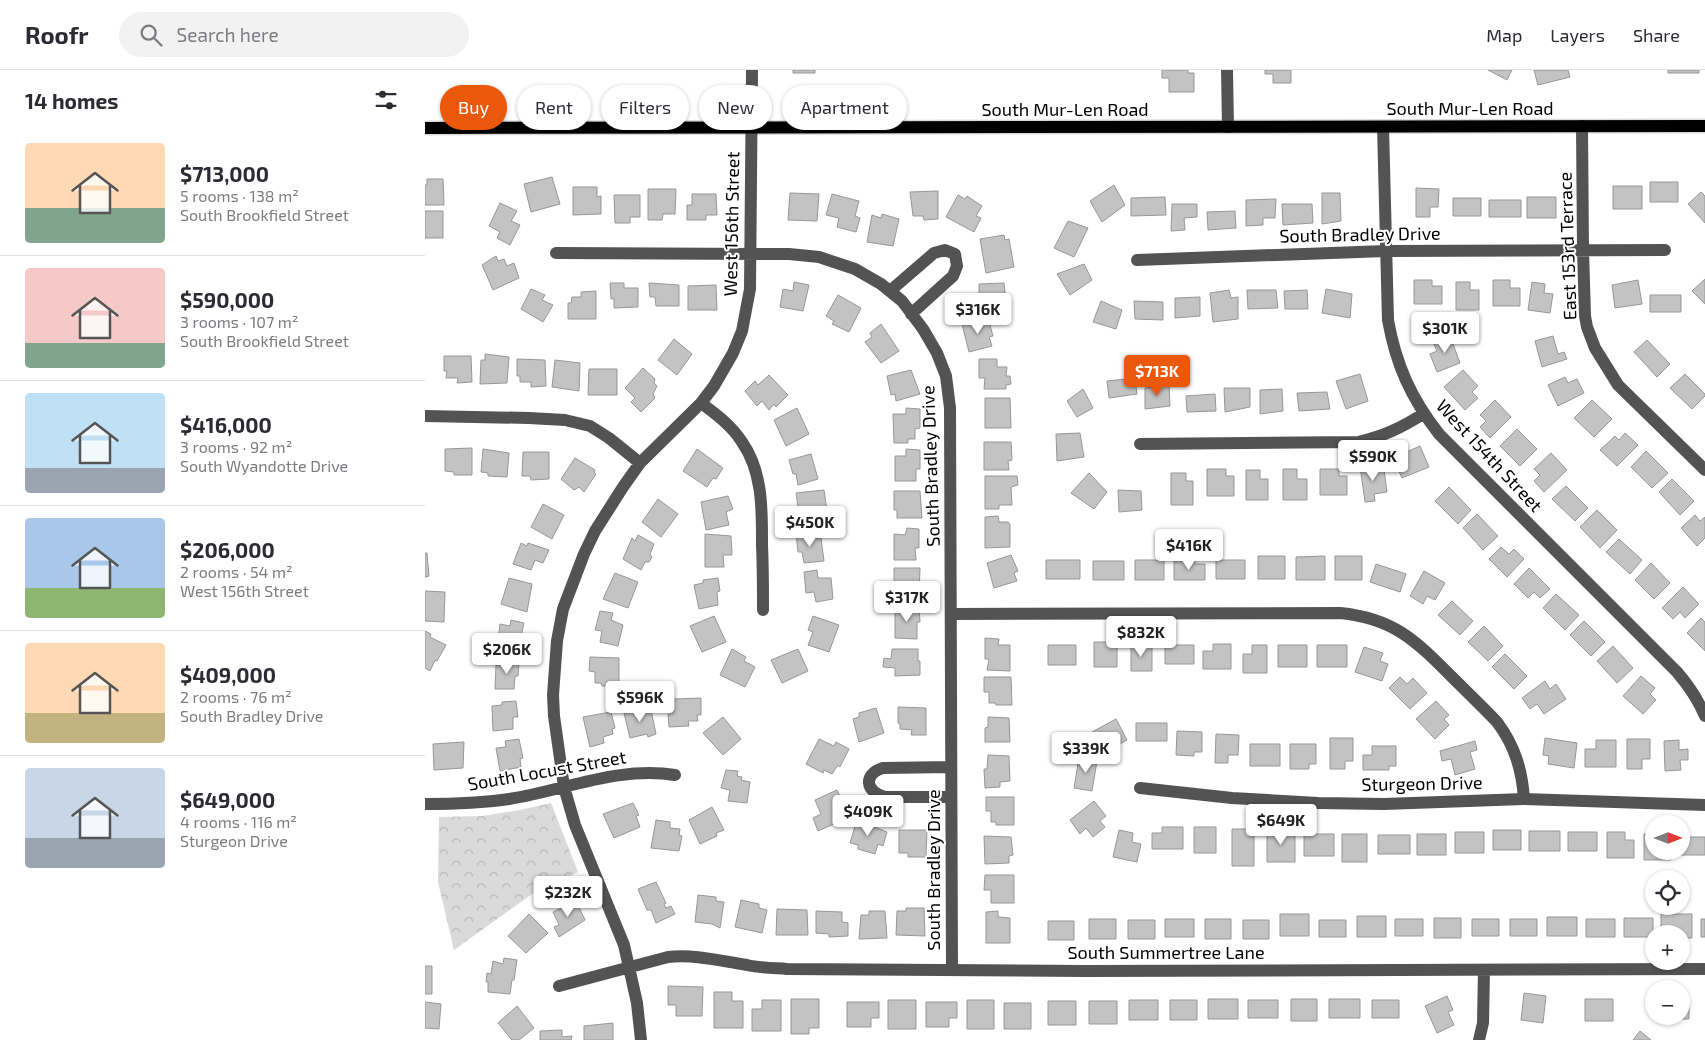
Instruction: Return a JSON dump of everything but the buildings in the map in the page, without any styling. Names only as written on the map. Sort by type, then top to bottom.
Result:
[{"type":"main road","name":"South Mur-Len Road","points":[[772,128],[1705,126]]},
{"type":"main road","name":"South Mur-Len Road","points":[[425,128],[699,128]]},
{"type":"street","name":"West 156th Street","points":[[751,70],[751,85]]},
{"type":"street","points":[[1227,70],[1228,127]]},
{"type":"street","name":"East 153rd Terrace","points":[[1582,126],[1585,316],[1595,348],[1618,385],[1705,470]]},
{"type":"street","name":"West 154th Street","points":[[1383,127],[1388,320],[1400,370],[1411,394],[1423,414],[1439,434],[1677,672],[1690,687],[1701,705],[1705,716]]},
{"type":"street","name":"West 156th Street","points":[[641,1040],[637,1003],[624,945],[575,825],[564,787],[557,743],[553,695],[557,641],[563,609],[595,531],[640,463],[701,403],[714,386],[733,353],[742,331],[750,289],[750,130]]},
{"type":"street","points":[[890,291],[934,253],[945,250],[955,254],[957,266],[953,276],[911,314]]},
{"type":"street","name":"South Bradley Drive","points":[[1137,260],[1386,251],[1665,250]]},
{"type":"street","name":"South Bradley Drive","points":[[556,253],[751,253],[819,257],[855,269],[890,291],[902,301],[937,353],[946,376],[949,400],[952,970]]},
{"type":"street","points":[[701,403],[725,422],[743,442],[757,474],[761,506],[763,610]]},
{"type":"street","points":[[1140,444],[1358,442],[1399,428],[1423,414]]},
{"type":"street","points":[[425,416],[565,420],[590,426],[609,438],[640,463]]},
{"type":"street","points":[[951,614],[1340,613],[1373,619],[1392,626],[1418,643],[1497,722],[1506,734],[1518,760],[1524,799]]},
{"type":"street","points":[[951,767],[883,768],[875,770],[869,778],[872,791],[878,796],[951,797]]},
{"type":"street","name":"South Locust Street","points":[[425,804],[509,799],[619,774],[639,772],[675,775]]},
{"type":"street","name":"Sturgeon Drive","points":[[1140,788],[1232,798],[1318,803],[1384,804],[1524,799],[1705,805]]},
{"type":"street","name":"South Summertree Lane","points":[[629,967],[683,955],[712,958],[748,966],[787,969],[1705,970]]},
{"type":"street","points":[[559,986],[629,967]]},
{"type":"street","points":[[1479,1040],[1483,1023],[1485,970]]},
{"type":"green space","points":[[551,803],[578,872],[532,894],[454,950],[438,882],[439,817],[482,816]]}]
